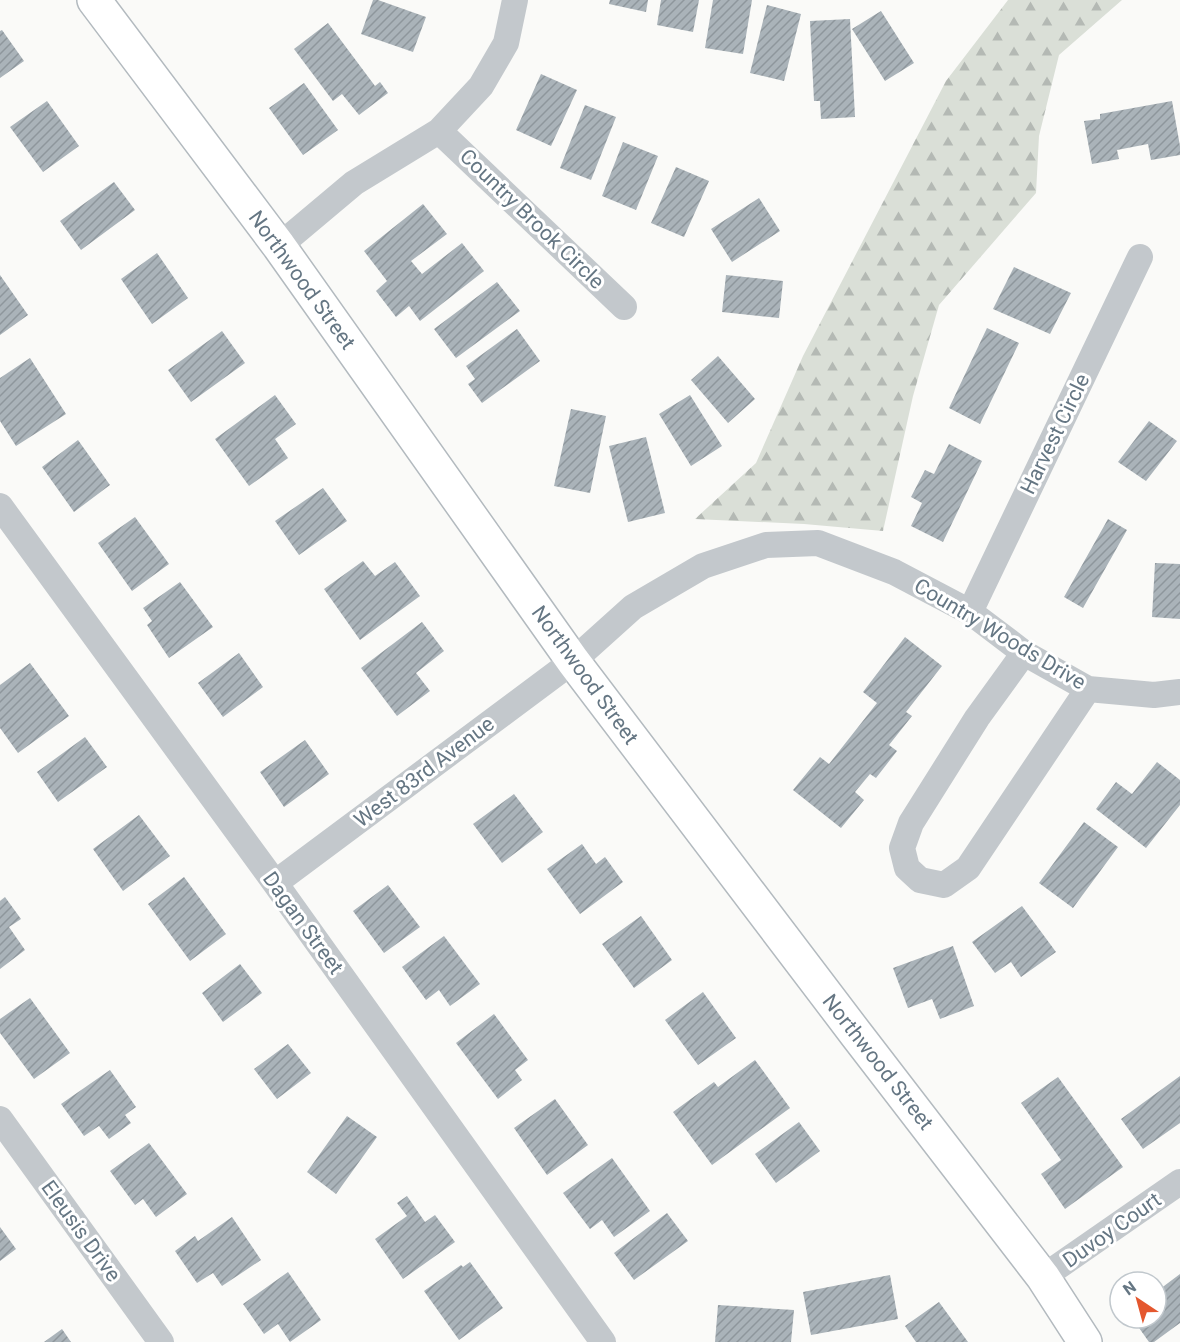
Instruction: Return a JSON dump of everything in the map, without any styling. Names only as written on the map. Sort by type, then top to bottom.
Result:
[{"type":"street","name":"Northwood Street","points":[[94,0],[279,246],[573,661],[1043,1277],[1085,1342]]},
{"type":"street","points":[[279,246],[354,183],[439,131],[481,87],[506,43],[515,0]]},
{"type":"street","name":"Country Brook Circle","points":[[439,131],[624,307]]},
{"type":"street","name":"Harvest Circle","points":[[970,612],[1140,257]]},
{"type":"street","name":"Dagan Street","points":[[0,506],[275,883],[603,1342]]},
{"type":"street","name":"Country Woods Drive","points":[[573,661],[633,607],[703,566],[766,545],[818,543],[894,572],[970,612],[1024,653],[1088,688],[1154,694],[1180,692]]},
{"type":"street","points":[[1024,653],[977,718],[911,823],[902,848],[907,868],[920,880],[944,885],[968,868],[1088,688]]},
{"type":"street","name":"West 83rd Avenue","points":[[275,883],[573,661]]},
{"type":"street","name":"Eleusis Drive","points":[[0,1119],[161,1342]]},
{"type":"street","name":"Duvoy Court","points":[[1043,1277],[1180,1182]]},
{"type":"green space","points":[[1008,0],[1122,0],[1059,55],[1039,136],[1036,193],[939,305],[913,396],[883,531],[804,524],[695,519],[756,463],[803,356],[946,81]]},
{"type":"building","points":[[373,0],[426,17],[413,52],[361,34]]},
{"type":"building","points":[[610,0],[648,0],[646,12],[609,4]]},
{"type":"building","points":[[661,0],[699,0],[693,32],[657,25]]},
{"type":"building","points":[[713,0],[752,0],[743,54],[705,48]]},
{"type":"building","points":[[767,5],[801,14],[784,81],[750,73]]},
{"type":"building","points":[[881,11],[914,63],[885,81],[852,29]]},
{"type":"building","points":[[850,19],[855,117],[821,119],[820,101],[814,101],[810,21]]},
{"type":"building","points":[[328,23],[375,86],[380,82],[388,93],[359,115],[342,94],[333,101],[294,49]]},
{"type":"building","points":[[2,30],[24,61],[0,78],[0,31]]},
{"type":"building","points":[[541,74],[577,90],[551,146],[516,130]]},
{"type":"building","points":[[304,83],[338,130],[303,155],[269,108]]},
{"type":"building","points":[[47,101],[79,146],[43,172],[10,127]]},
{"type":"building","points":[[1172,101],[1180,155],[1151,160],[1148,144],[1117,150],[1119,159],[1092,164],[1084,121],[1100,119],[1100,114]]},
{"type":"building","points":[[585,105],[616,117],[591,180],[560,168]]},
{"type":"building","points":[[623,142],[658,156],[636,210],[602,196]]},
{"type":"building","points":[[676,167],[709,181],[684,237],[651,223]]},
{"type":"building","points":[[114,182],[135,210],[81,250],[60,221]]},
{"type":"building","points":[[759,198],[780,231],[732,262],[711,229]]},
{"type":"building","points":[[423,204],[447,234],[411,261],[422,274],[462,243],[484,271],[420,321],[409,306],[396,317],[376,291],[387,281],[364,251]]},
{"type":"building","points":[[157,253],[188,298],[152,324],[121,279]]},
{"type":"building","points":[[1014,267],[1071,293],[1050,334],[993,309]]},
{"type":"building","points":[[0,275],[28,315],[0,335]]},
{"type":"building","points":[[726,275],[783,281],[779,318],[722,312]]},
{"type":"building","points":[[497,282],[520,311],[456,358],[434,329]]},
{"type":"building","points":[[987,328],[1019,343],[980,424],[949,408]]},
{"type":"building","points":[[517,329],[540,361],[482,403],[468,384],[475,379],[466,366]]},
{"type":"building","points":[[222,331],[245,363],[191,402],[168,370]]},
{"type":"building","points":[[718,356],[755,399],[728,423],[691,380]]},
{"type":"building","points":[[30,358],[66,414],[16,446],[0,421],[0,378]]},
{"type":"building","points":[[275,395],[296,424],[275,439],[288,458],[249,486],[215,439]]},
{"type":"building","points":[[690,395],[722,446],[691,466],[659,414]]},
{"type":"building","points":[[571,409],[606,416],[590,493],[554,486]]},
{"type":"building","points":[[1149,421],[1177,441],[1146,481],[1118,462]]},
{"type":"building","points":[[646,437],[665,513],[628,522],[609,446]]},
{"type":"building","points":[[78,440],[110,485],[74,512],[42,467]]},
{"type":"building","points":[[949,444],[982,461],[943,542],[911,526],[922,503],[911,497],[925,470],[934,474]]},
{"type":"building","points":[[323,488],[347,521],[299,555],[275,521]]},
{"type":"building","points":[[135,517],[169,564],[132,591],[98,543]]},
{"type":"building","points":[[1108,519],[1127,530],[1083,608],[1064,597]]},
{"type":"building","points":[[363,561],[375,576],[395,562],[420,596],[360,640],[324,589]]},
{"type":"building","points":[[1155,563],[1180,564],[1180,619],[1152,617]]},
{"type":"building","points":[[180,582],[213,627],[169,658],[147,625],[152,621],[143,608]]},
{"type":"building","points":[[422,622],[444,651],[416,673],[430,691],[397,716],[361,668]]},
{"type":"building","points":[[905,637],[942,666],[906,712],[912,716],[889,745],[897,751],[876,778],[870,774],[855,792],[864,800],[841,828],[793,790],[820,757],[829,764],[877,703],[863,692]]},
{"type":"building","points":[[239,653],[263,687],[223,717],[198,683]]},
{"type":"building","points":[[30,663],[69,716],[18,753],[0,728],[0,685]]},
{"type":"building","points":[[85,737],[107,767],[58,802],[37,772]]},
{"type":"building","points":[[305,740],[329,774],[284,807],[260,772]]},
{"type":"building","points":[[1157,762],[1180,780],[1180,805],[1146,848],[1096,809],[1116,782],[1132,794]]},
{"type":"building","points":[[514,794],[543,832],[502,863],[473,824]]},
{"type":"building","points":[[139,815],[170,856],[123,891],[93,849]]},
{"type":"building","points":[[1084,822],[1118,847],[1073,908],[1039,883]]},
{"type":"building","points":[[582,844],[596,864],[605,857],[623,882],[580,914],[547,869]]},
{"type":"building","points":[[184,877],[226,934],[190,961],[148,904]]},
{"type":"building","points":[[388,885],[420,927],[384,953],[353,911]]},
{"type":"building","points":[[5,897],[21,919],[9,927],[25,950],[0,969],[0,901]]},
{"type":"building","points":[[1022,906],[1056,952],[1021,977],[1011,962],[995,973],[972,942]]},
{"type":"building","points":[[641,916],[672,960],[634,988],[602,944]]},
{"type":"building","points":[[444,936],[480,984],[450,1006],[439,990],[426,1000],[402,967]]},
{"type":"building","points":[[953,946],[974,1006],[940,1019],[932,999],[908,1008],[893,968]]},
{"type":"building","points":[[240,964],[262,993],[223,1022],[202,993]]},
{"type":"building","points":[[703,992],[736,1038],[698,1065],[665,1020]]},
{"type":"building","points":[[30,998],[70,1053],[34,1079],[0,1033],[0,1019]]},
{"type":"building","points":[[494,1014],[528,1060],[515,1070],[522,1080],[498,1099],[456,1043]]},
{"type":"building","points":[[288,1044],[311,1073],[277,1099],[254,1069]]},
{"type":"building","points":[[755,1060],[790,1108],[712,1165],[673,1112],[714,1082],[718,1087]]},
{"type":"building","points":[[110,1070],[136,1107],[125,1115],[131,1123],[109,1139],[99,1126],[84,1136],[61,1104]]},
{"type":"building","points":[[1180,1076],[1180,1123],[1143,1149],[1121,1119]]},
{"type":"building","points":[[1058,1077],[1123,1167],[1065,1209],[1041,1174],[1061,1160],[1021,1103]]},
{"type":"building","points":[[555,1099],[588,1145],[547,1175],[514,1128]]},
{"type":"building","points":[[347,1116],[377,1137],[336,1194],[307,1172]]},
{"type":"building","points":[[799,1122],[820,1151],[776,1183],[755,1154]]},
{"type":"building","points":[[149,1143],[187,1194],[156,1217],[143,1199],[135,1205],[110,1171]]},
{"type":"building","points":[[612,1158],[650,1211],[614,1237],[602,1220],[590,1229],[563,1193]]},
{"type":"building","points":[[407,1196],[425,1222],[435,1215],[455,1242],[403,1279],[375,1239],[407,1216],[397,1203]]},
{"type":"building","points":[[667,1213],[688,1241],[634,1280],[614,1253]]},
{"type":"building","points":[[232,1217],[261,1260],[222,1286],[213,1273],[197,1283],[175,1251],[195,1236],[198,1241]]},
{"type":"building","points":[[0,1227],[16,1249],[0,1261]]},
{"type":"building","points":[[470,1262],[503,1308],[459,1340],[424,1291],[461,1265],[463,1267]]},
{"type":"building","points":[[288,1272],[321,1320],[290,1342],[278,1324],[264,1334],[243,1304]]},
{"type":"building","points":[[1180,1274],[1180,1323],[1154,1342],[1149,1342],[1140,1330],[1168,1330],[1168,1283]]},
{"type":"building","points":[[890,1275],[898,1319],[811,1335],[803,1292]]},
{"type":"building","points":[[939,1302],[968,1342],[916,1342],[905,1326]]},
{"type":"building","points":[[718,1305],[794,1310],[791,1342],[715,1342]]},
{"type":"building","points":[[62,1329],[71,1342],[44,1342]]}]
